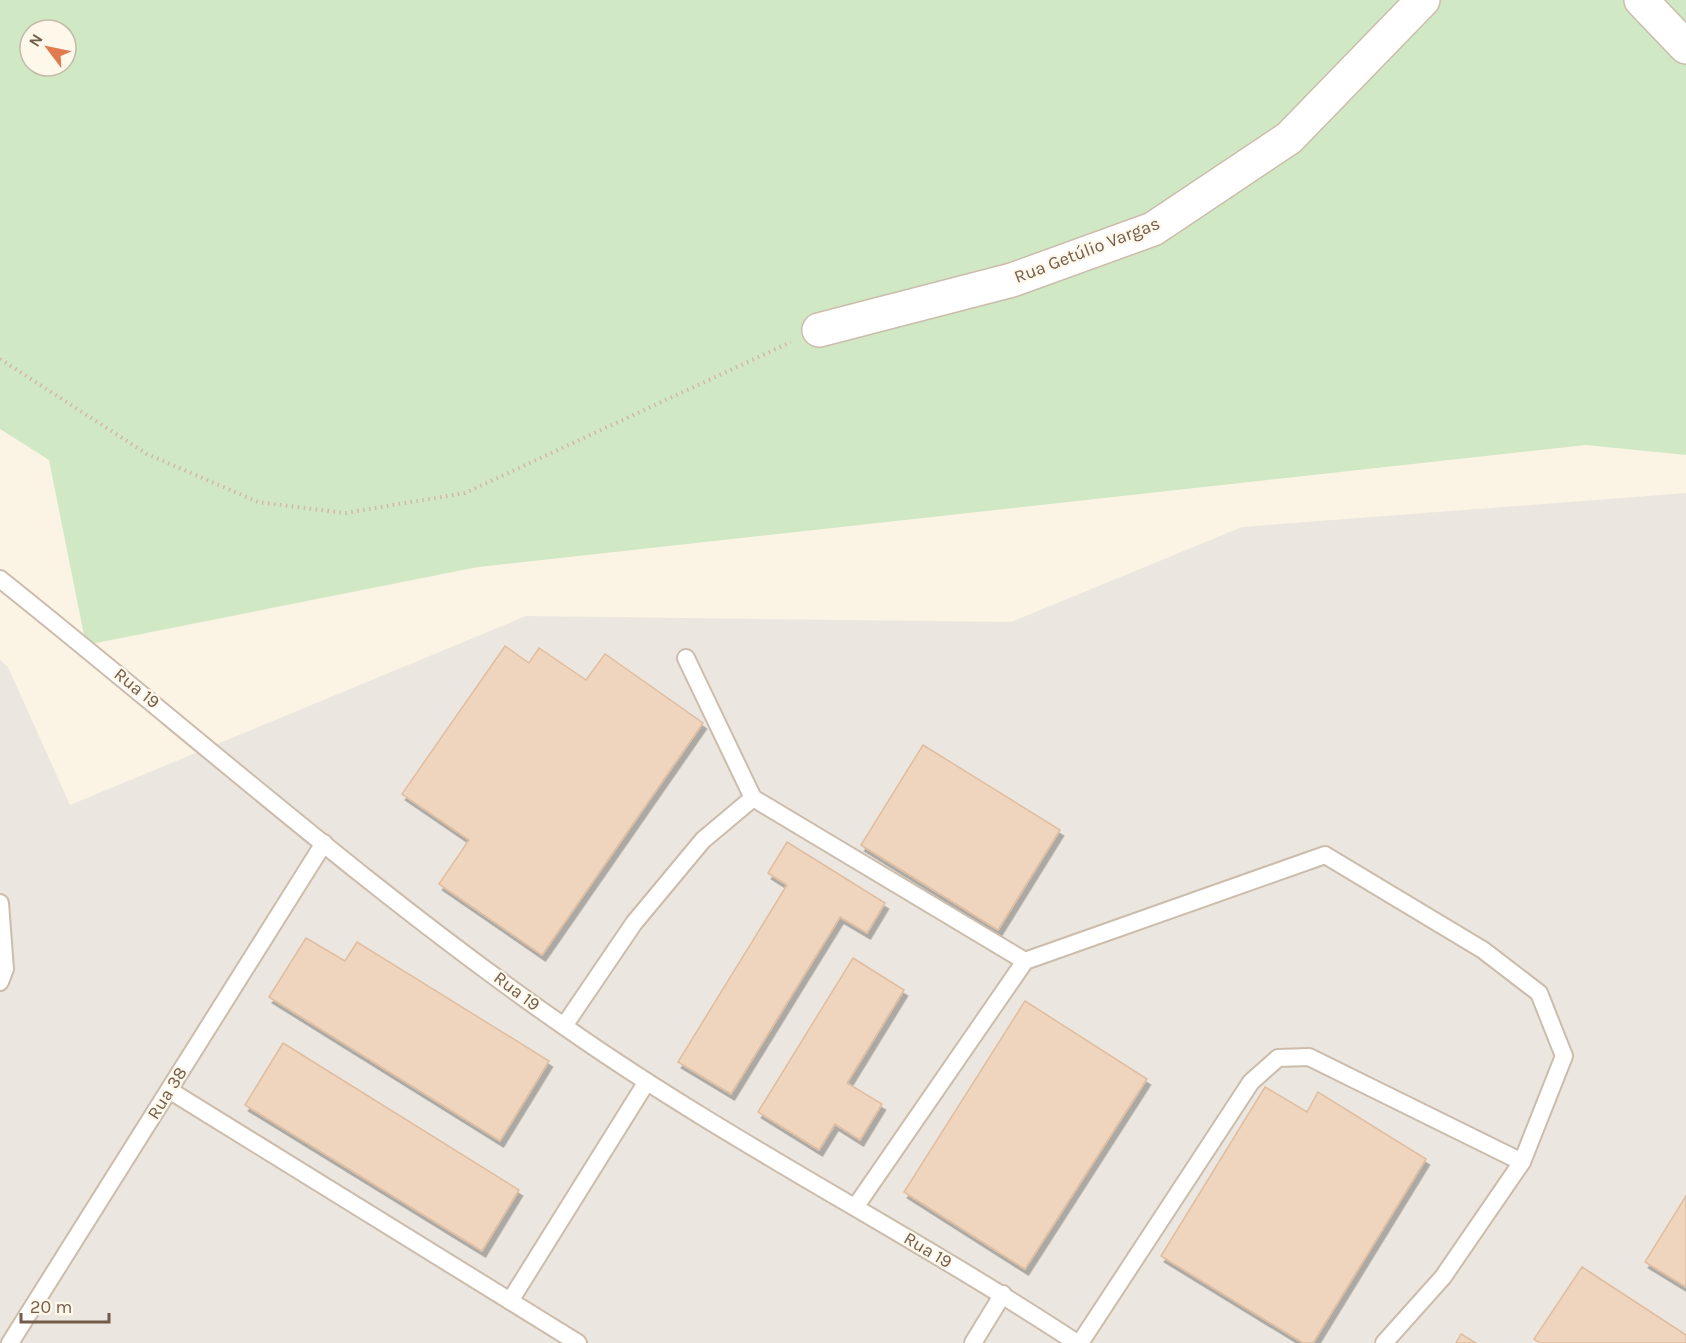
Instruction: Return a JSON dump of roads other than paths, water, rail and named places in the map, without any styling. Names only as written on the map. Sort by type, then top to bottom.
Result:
[{"type":"street","name":"Rua Getúlio Vargas","points":[[819,330],[1012,280],[1153,229],[1289,138],[1423,0]]},
{"type":"street","points":[[1641,0],[1686,47]]},
{"type":"lane","name":"Rua 19","points":[[0,579],[381,889],[564,1026],[646,1083],[1003,1294],[1078,1343]]},
{"type":"lane","points":[[686,658],[753,798],[1025,961]]},
{"type":"lane","points":[[564,1026],[634,923],[696,848],[753,798]]},
{"type":"lane","name":"Rua 38","points":[[10,1343],[324,843]]},
{"type":"lane","points":[[856,1206],[1025,961],[1325,855],[1483,950],[1539,993],[1563,1056],[1522,1162],[1443,1277],[1384,1343]]},
{"type":"lane","points":[[0,903],[5,969],[0,982]]},
{"type":"lane","points":[[1078,1343],[1251,1082],[1278,1058],[1309,1057],[1522,1162]]},
{"type":"lane","points":[[510,1301],[646,1083]]},
{"type":"lane","points":[[169,1090],[578,1343]]},
{"type":"lane","points":[[973,1343],[1003,1294]]}]
